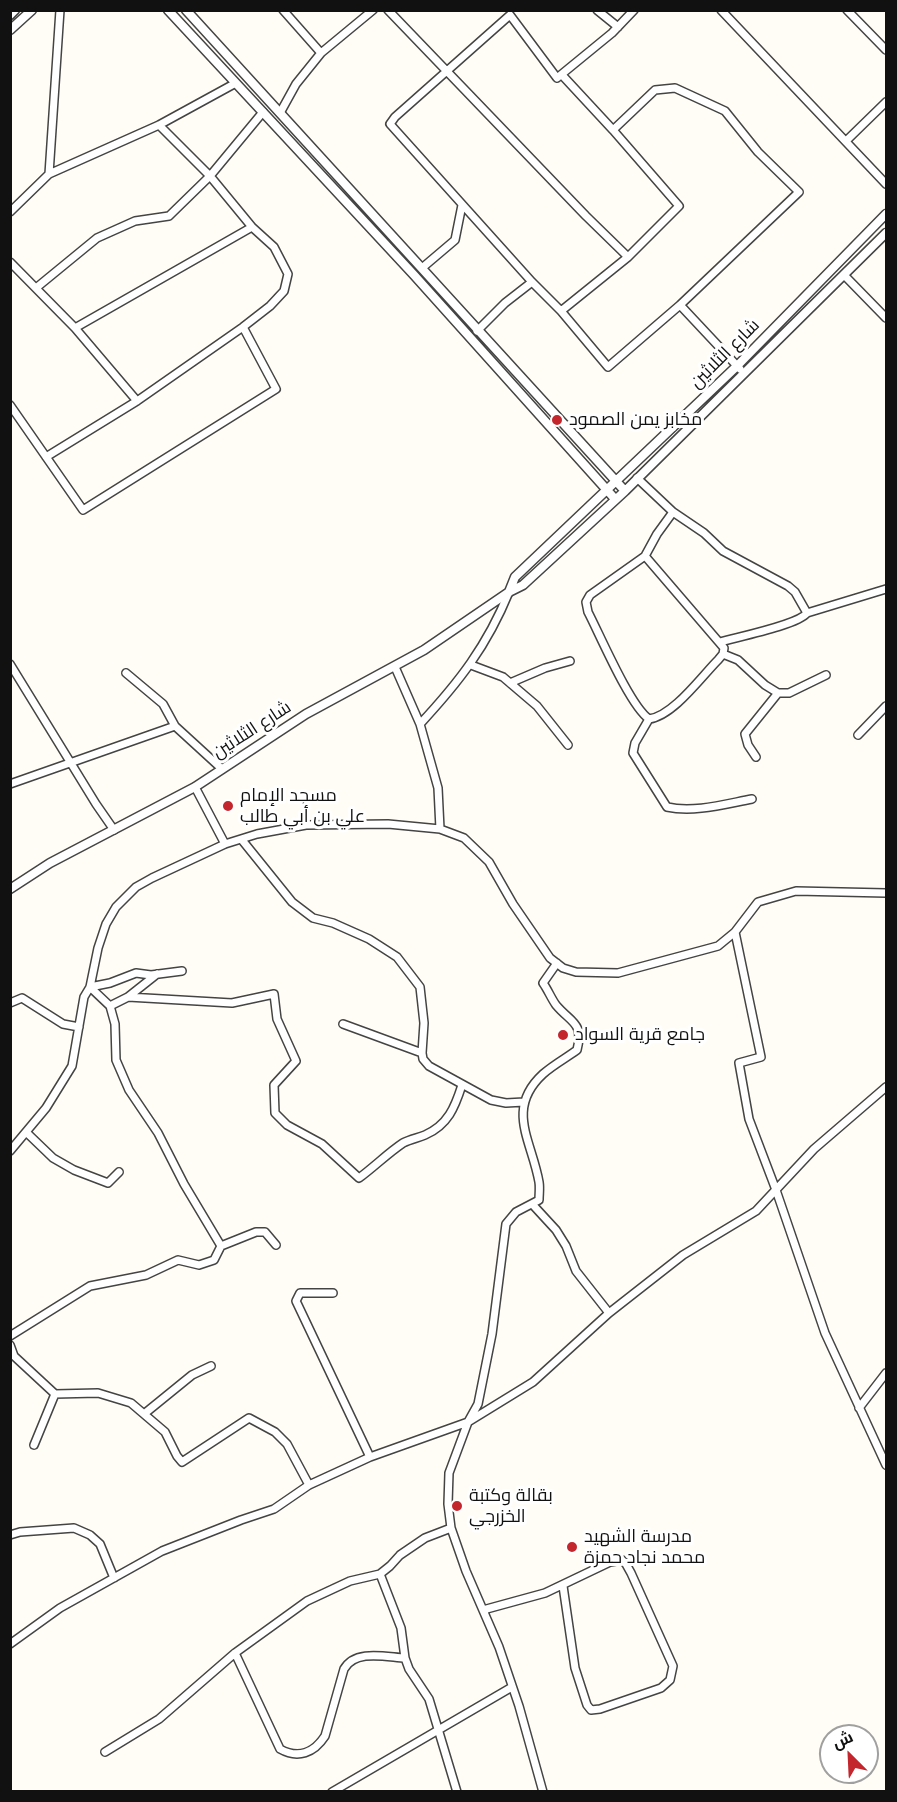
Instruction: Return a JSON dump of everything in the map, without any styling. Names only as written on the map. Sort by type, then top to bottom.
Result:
[{"type":"street","points":[[10,15],[15,10]]},
{"type":"street","points":[[10,30],[32,10]]},
{"type":"street","points":[[49,174],[60,10]]},
{"type":"street","points":[[168,10],[234,84],[263,112],[422,284],[615,499]]},
{"type":"street","points":[[186,10],[625,491]]},
{"type":"street","points":[[283,10],[321,53]]},
{"type":"street","points":[[280,112],[296,84],[321,53],[373,10]]},
{"type":"street","points":[[388,10],[628,257]]},
{"type":"street","points":[[597,10],[618,27]]},
{"type":"street","points":[[613,130],[655,90],[675,88],[725,111],[758,152],[799,192],[680,305],[608,367],[561,311],[532,282],[390,123],[510,15],[558,78],[618,27],[634,10]]},
{"type":"street","points":[[847,10],[886,50]]},
{"type":"street","points":[[725,12],[886,184]]},
{"type":"street","points":[[561,311],[628,257],[679,206],[562,75]]},
{"type":"street","points":[[10,212],[49,174],[159,125],[234,84]]},
{"type":"street","points":[[846,141],[886,102]]},
{"type":"street","points":[[36,288],[97,238],[135,221],[169,216],[210,176],[263,112]]},
{"type":"street","points":[[46,457],[137,401],[243,327],[270,306],[284,291],[288,274],[274,247],[252,227],[210,176],[159,125]]},
{"type":"street","points":[[422,268],[454,240],[462,205]]},
{"type":"street","name":"شارع الثلاثين","points":[[509,592],[515,577],[737,366],[886,214]]},
{"type":"street","points":[[75,328],[252,227]]},
{"type":"street","name":"شارع الثلاثين","points":[[10,889],[50,863],[195,787],[306,714],[395,667],[453,632],[509,592],[524,585],[625,491],[886,233]]},
{"type":"street","points":[[10,262],[75,328],[137,401]]},
{"type":"street","points":[[843,275],[886,318]]},
{"type":"street","points":[[477,331],[505,303],[532,282]]},
{"type":"street","points":[[680,305],[744,374]]},
{"type":"street","points":[[10,405],[83,510],[276,389],[243,327]]},
{"type":"street","points":[[637,478],[673,512],[704,533],[723,551],[788,586],[795,592],[807,613]]},
{"type":"street","points":[[645,556],[724,648],[723,654],[670,710],[649,719],[644,715],[624,683],[588,612],[586,602],[590,595],[645,556],[673,512]]},
{"type":"street","points":[[720,642],[787,624],[804,618],[807,613],[886,589]]},
{"type":"street","points":[[420,724],[471,664],[495,625],[509,592]]},
{"type":"street","points":[[723,654],[738,660],[765,685],[778,693],[789,693],[826,675]]},
{"type":"street","points":[[510,683],[545,668],[570,662]]},
{"type":"street","points":[[10,664],[114,830]]},
{"type":"street","points":[[471,664],[503,676],[537,706],[568,745]]},
{"type":"street","points":[[395,667],[420,724],[438,788],[440,829]]},
{"type":"street","points":[[126,673],[163,704],[175,726],[222,770]]},
{"type":"street","points":[[756,756],[748,745],[746,734],[778,693]]},
{"type":"street","points":[[858,735],[886,706]]},
{"type":"street","points":[[649,719],[635,742],[633,753],[667,807],[678,809],[700,807],[752,799]]},
{"type":"street","points":[[10,784],[175,726]]},
{"type":"street","points":[[195,787],[225,844]]},
{"type":"street","points":[[10,1151],[58,1092],[72,1066],[84,997],[90,987],[98,948],[106,924],[116,907],[136,886],[225,844],[257,834],[306,825],[388,824],[440,829],[464,838],[489,862],[513,904],[550,958],[563,968],[576,972],[618,973],[718,945],[735,932],[758,902],[796,891],[886,893]]},
{"type":"street","points":[[242,840],[292,902],[313,918],[333,923],[369,939],[398,957],[420,987],[424,1023],[422,1053],[423,1059],[429,1066],[491,1100],[506,1103],[524,1101]]},
{"type":"street","points":[[735,932],[761,1057],[739,1063],[749,1119],[825,1333],[886,1465]]},
{"type":"street","points":[[543,1791],[499,1647],[451,1528],[448,1504],[449,1473],[468,1422],[478,1404],[492,1334],[506,1224],[516,1212],[539,1200],[539,1182],[522,1120],[524,1101],[528,1090],[544,1073],[577,1050],[580,1037],[575,1024],[556,1005],[543,983],[557,963]]},
{"type":"street","points":[[90,987],[110,983],[136,973],[158,974],[182,971]]},
{"type":"street","points":[[110,1006],[128,997],[158,974]]},
{"type":"street","points":[[90,987],[110,1006],[116,1024],[116,1060],[129,1090],[158,1133],[184,1184],[221,1246]]},
{"type":"street","points":[[128,997],[232,1003],[273,994],[277,1019],[296,1061],[274,1085],[274,1113],[287,1125],[322,1144],[359,1178],[401,1145],[414,1137],[424,1136],[444,1123],[453,1112],[462,1085]]},
{"type":"street","points":[[10,1003],[22,998],[63,1024],[79,1027]]},
{"type":"street","points":[[343,1024],[422,1053]]},
{"type":"street","points":[[10,1644],[60,1608],[162,1551],[274,1509],[309,1485],[370,1457],[468,1422],[533,1382],[609,1313],[683,1255],[756,1211],[814,1149],[886,1087]]},
{"type":"street","points":[[26,1132],[53,1158],[74,1170],[108,1183],[119,1172]]},
{"type":"street","points":[[533,1204],[556,1230],[566,1246],[576,1271],[609,1313]]},
{"type":"street","points":[[10,1336],[90,1286],[146,1275],[178,1260],[199,1265],[214,1260],[221,1246],[256,1232],[265,1232],[276,1245]]},
{"type":"street","points":[[333,1293],[300,1293],[296,1301],[370,1457]]},
{"type":"street","points":[[10,1345],[14,1356],[45,1388],[55,1394],[98,1393],[131,1403],[165,1432],[182,1462],[249,1418],[275,1432],[287,1444],[309,1485]]},
{"type":"street","points":[[144,1414],[192,1375],[210,1366]]},
{"type":"street","points":[[859,1408],[886,1373]]},
{"type":"street","points":[[33,1445],[55,1394]]},
{"type":"street","points":[[10,1535],[20,1532],[74,1528],[90,1535],[100,1544],[114,1578]]},
{"type":"street","points":[[105,1752],[159,1719],[235,1653],[308,1601],[350,1581],[380,1574],[400,1555],[425,1538],[451,1528]]},
{"type":"street","points":[[483,1610],[545,1593],[617,1560],[626,1564],[673,1666],[670,1680],[661,1688],[591,1710],[587,1705],[575,1668],[563,1586]]},
{"type":"street","points":[[380,1574],[401,1628],[405,1658],[409,1669],[429,1699],[457,1791]]},
{"type":"street","points":[[235,1653],[280,1749],[289,1754],[302,1754],[313,1750],[325,1736],[344,1669],[351,1660],[363,1656],[405,1658]]},
{"type":"street","points":[[332,1791],[512,1687]]},
{"type":"place","name":"مخابز يمن الصمود","points":[[557,420]]},
{"type":"place","name":"مسجد الإمام علي بن أبي طالب","points":[[228,806]]},
{"type":"place","name":"جامع قرية السواد","points":[[563,1035]]},
{"type":"place","name":"بقالة وكتبة الخزرجي","points":[[457,1506]]},
{"type":"place","name":"مدرسة الشهيد محمد نجاد حمزة","points":[[572,1547]]}]
